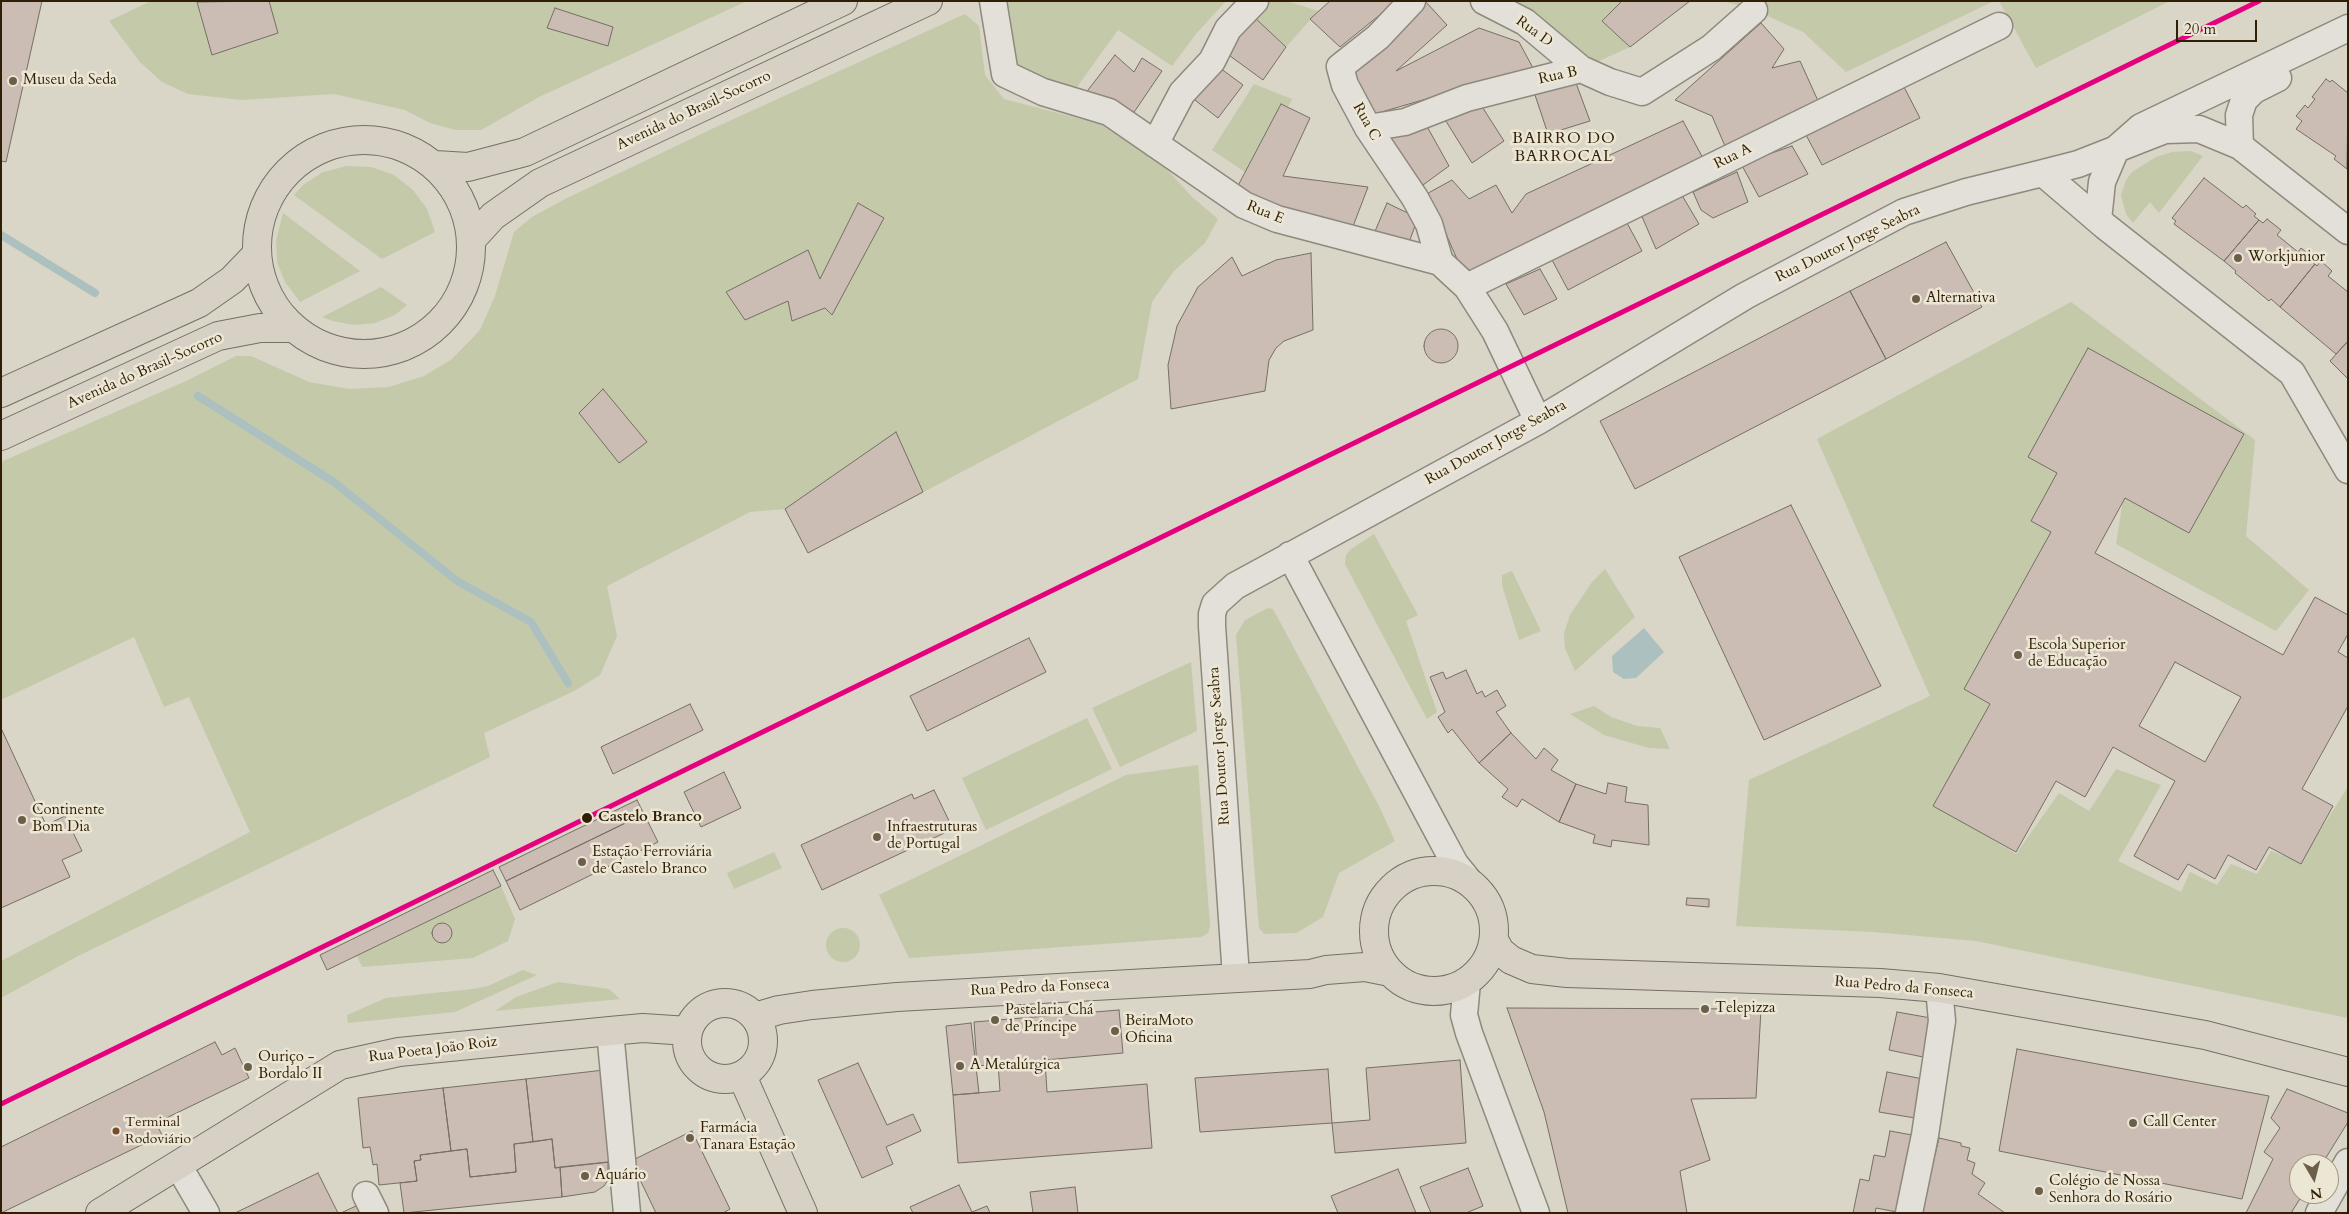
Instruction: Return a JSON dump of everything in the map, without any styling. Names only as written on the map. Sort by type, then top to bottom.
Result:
[{"type":"main road","points":[[435,165],[468,167],[525,152],[843,1]]},
{"type":"main road","name":"Avenida do Brasil-Socorro","points":[[472,239],[492,216],[540,183],[928,1]]},
{"type":"main road","points":[[368,140],[404,147],[435,165],[453,186],[466,211],[472,239],[468,274],[453,307],[428,333],[396,349],[360,354],[325,346],[294,328],[275,307],[263,282],[257,254],[260,218],[275,186],[300,160],[333,144],[368,140]]},
{"type":"main road","points":[[1,393],[199,303],[232,280],[257,254]]},
{"type":"main road","name":"Avenida do Brasil-Socorro","points":[[1,436],[218,336],[260,328],[294,328]]},
{"type":"main road","points":[[1436,870],[1453,873],[1468,880],[1483,895],[1493,914],[1494,940],[1485,964],[1467,982],[1452,989],[1435,992],[1411,986],[1390,972],[1379,956],[1374,938],[1375,918],[1381,902],[1391,889],[1404,878],[1420,872],[1436,870]]},
{"type":"main road","name":"Rua Pedro da Fonseca","points":[[1326,970],[1355,947],[1375,918]]},
{"type":"main road","name":"Rua Pedro da Fonseca","points":[[1494,940],[1500,951],[1511,960],[1532,969],[1567,973],[1880,983],[1939,988],[2205,1035],[2348,1072]]},
{"type":"main road","name":"Rua Pedro da Fonseca","points":[[755,1017],[779,1010],[812,1005],[897,997],[1310,974],[1326,970],[1364,967],[1390,972]]},
{"type":"main road","points":[[720,1002],[741,1006],[755,1017],[764,1038],[763,1050],[758,1060],[742,1076],[720,1079],[700,1071],[693,1063],[688,1053],[688,1031],[697,1014],[705,1008],[720,1002]]},
{"type":"main road","name":"Rua Poeta João Roiz","points":[[100,1213],[340,1065],[399,1052],[610,1031],[644,1028],[688,1031]]},
{"type":"main road","points":[[742,1076],[803,1213]]},
{"type":"street","name":"Rua E","points":[[994,1],[1005,74],[1043,92],[1109,112],[1244,205],[1277,219],[1440,262],[1467,287],[1495,331],[1538,421]]},
{"type":"street","points":[[1155,144],[1182,93],[1212,61],[1228,29],[1255,1]]},
{"type":"street","name":"Rua C","points":[[1412,1],[1378,37],[1340,67],[1345,85],[1368,128],[1415,198],[1429,224],[1440,262]]},
{"type":"street","name":"Rua D","points":[[1484,1],[1524,22],[1581,69]]},
{"type":"street","name":"Rua B","points":[[1368,128],[1405,122],[1466,98],[1581,69],[1610,82],[1642,92],[1711,48],[1754,10]]},
{"type":"street","name":"Rua A","points":[[1467,287],[1999,26]]},
{"type":"street","points":[[2240,146],[2239,115],[2244,100],[2254,90],[2329,53],[2346,29]]},
{"type":"street","points":[[2098,220],[2102,182],[2116,149],[2141,127],[2160,116],[2346,29]]},
{"type":"street","name":"Rua Doutor Jorge Seabra","points":[[1236,977],[1212,614],[1215,604],[1236,586],[1538,421],[1745,296],[1904,212],[1966,192],[2078,164],[2166,130],[2182,128],[2199,129],[2240,146],[2348,231]]},
{"type":"street","points":[[2043,173],[2098,220],[2292,373],[2348,470]]},
{"type":"street","points":[[1290,555],[1455,864],[1468,880]]},
{"type":"street","points":[[1467,982],[1464,1015],[1469,1033],[1535,1212]]},
{"type":"street","points":[[1909,1213],[1925,1135],[1942,1021],[1939,988]]},
{"type":"street","points":[[610,1031],[627,1213]]},
{"type":"street","points":[[2319,1213],[2348,1162]]},
{"type":"street","points":[[178,1165],[206,1213]]},
{"type":"green space","points":[[151,1],[747,1],[539,97],[481,130],[456,130],[430,123],[405,110],[334,94],[241,100],[188,94],[162,82],[140,62],[109,21]]},
{"type":"green space","points":[[993,1],[1226,1],[1196,34],[1172,66],[1118,30],[1077,87],[1043,92],[1005,74]]},
{"type":"green space","points":[[1255,1],[1287,1],[1318,11],[1286,47],[1255,18]]},
{"type":"green space","points":[[1489,1],[1622,1],[1602,21],[1630,47],[1581,69]]},
{"type":"green space","points":[[1723,1],[1994,1],[1846,72],[1803,32],[1754,10]]},
{"type":"green space","points":[[1999,1],[2170,1],[2036,68]]},
{"type":"green space","points":[[965,14],[979,26],[985,75],[1004,99],[1100,124],[1163,165],[1191,196],[1218,219],[1205,243],[1174,271],[1152,302],[1138,379],[808,553],[785,509],[750,512],[607,586],[617,636],[600,675],[574,691],[484,733],[490,757],[78,956],[1,998],[1,961],[250,832],[189,697],[164,707],[134,637],[1,700],[1,462],[184,382],[236,356],[251,356],[309,382],[349,389],[389,387],[424,376],[452,359],[480,330],[495,296],[514,232],[532,217],[565,199],[716,127]]},
{"type":"green space","points":[[1254,84],[1292,99],[1288,107],[1281,104],[1245,172],[1212,150]]},
{"type":"green space","points":[[2191,151],[2203,156],[2159,213],[2150,202],[2133,223],[2126,214],[2121,195],[2126,180],[2132,172],[2156,157],[2172,152]]},
{"type":"green space","points":[[347,166],[371,167],[394,175],[413,190],[427,209],[435,232],[382,259],[294,195],[303,185],[323,172]]},
{"type":"green space","points":[[283,213],[360,271],[300,302],[285,282],[277,262],[276,241]]},
{"type":"green space","points":[[381,287],[407,305],[395,315],[375,323],[354,325],[322,317]]},
{"type":"green space","points":[[2071,302],[2255,440],[2246,536],[2309,590],[2276,631],[2116,544],[2124,493],[2075,468],[2068,527],[1997,701],[1939,805],[2016,854],[2059,793],[2089,811],[2116,769],[2161,785],[2118,861],[2181,892],[2190,872],[2217,885],[2231,864],[2257,874],[2271,851],[2300,862],[2348,787],[2348,1018],[1976,941],[1873,932],[1736,926],[1749,780],[1930,696],[1817,439]]},
{"type":"green space","points":[[1374,534],[1418,615],[1406,621],[1437,712],[1427,719],[1345,564],[1346,555],[1351,549]]},
{"type":"green space","points":[[1605,569],[1635,617],[1575,671],[1565,648],[1564,633],[1570,615],[1592,582]]},
{"type":"green space","points":[[1512,571],[1541,631],[1519,640],[1502,585],[1502,575]]},
{"type":"green space","points":[[1268,608],[1273,609],[1379,806],[1395,841],[1339,873],[1323,917],[1296,933],[1264,934],[1259,928],[1236,635],[1245,620]]},
{"type":"green space","points":[[1191,662],[1197,731],[1120,767],[1092,708]]},
{"type":"green space","points":[[1594,706],[1611,717],[1637,726],[1660,728],[1670,749],[1649,748],[1604,735],[1570,714]]},
{"type":"green space","points":[[1087,718],[1112,769],[986,830],[962,778]]},
{"type":"green space","points":[[1198,765],[1210,926],[1208,933],[1201,937],[909,958],[879,895],[1126,775]]},
{"type":"green space","points":[[774,852],[782,868],[734,889],[727,873]]},
{"type":"green space","points":[[501,886],[515,919],[508,941],[473,958],[362,967],[357,956]]},
{"type":"green space","points":[[843,928],[850,929],[855,933],[859,938],[859,952],[855,957],[850,961],[843,962],[836,961],[831,957],[827,952],[826,945],[827,938],[831,933],[836,929]]},
{"type":"green space","points":[[523,970],[537,975],[455,1012],[348,1023],[347,1015],[386,998],[488,986]]},
{"type":"green space","points":[[558,982],[609,989],[620,999],[495,1011],[516,997]]},
{"type":"shaded area","points":[[1644,628],[1664,652],[1636,678],[1624,679],[1613,672],[1612,656]]},
{"type":"building","name":"Museu da Seda","points":[[1,1],[42,1],[6,162],[1,161]]},
{"type":"building","points":[[269,1],[278,33],[212,55],[197,2]]},
{"type":"building","points":[[1330,1],[1397,1],[1340,47],[1310,19]]},
{"type":"building","points":[[1425,1],[1447,25],[1396,71],[1479,28],[1519,42],[1533,68],[1371,115],[1351,72]]},
{"type":"building","points":[[1622,1],[1690,1],[1630,47],[1602,21]]},
{"type":"building","points":[[555,8],[613,27],[608,46],[547,28]]},
{"type":"building","points":[[1255,18],[1286,47],[1263,80],[1226,53]]},
{"type":"building","points":[[1761,23],[1784,49],[1772,68],[1800,61],[1819,103],[1725,146],[1712,116],[1675,100]]},
{"type":"building","points":[[1115,55],[1134,72],[1142,58],[1162,71],[1126,124],[1078,103]]},
{"type":"building","points":[[1216,65],[1243,85],[1218,118],[1191,97]]},
{"type":"building","points":[[2326,79],[2330,82],[2332,80],[2348,93],[2347,169],[2334,159],[2336,156],[2296,129],[2302,121],[2296,116],[2305,105],[2308,108],[2315,99],[2312,97]]},
{"type":"building","points":[[1576,83],[1590,121],[1548,134],[1534,92]]},
{"type":"building","points":[[1904,87],[1920,118],[1822,165],[1806,135]]},
{"type":"building","points":[[1281,104],[1310,118],[1283,176],[1368,187],[1352,229],[1232,197]]},
{"type":"building","points":[[1481,105],[1504,141],[1472,163],[1444,118]]},
{"type":"building","points":[[1424,121],[1449,166],[1423,185],[1388,137]]},
{"type":"building","points":[[1683,121],[1705,162],[1464,275],[1446,234],[1421,197],[1452,180],[1469,199],[1496,185],[1512,213],[1526,194]]},
{"type":"building","points":[[1792,146],[1808,174],[1759,197],[1739,160],[1766,155]]},
{"type":"building","points":[[1737,172],[1748,202],[1713,218],[1701,210],[1693,192]]},
{"type":"building","points":[[2204,178],[2243,208],[2246,205],[2256,214],[2254,216],[2259,220],[2224,261],[2174,224],[2176,221],[2172,218]]},
{"type":"building","points":[[1680,192],[1699,224],[1656,249],[1640,212]]},
{"type":"building","points":[[858,203],[884,218],[832,315],[825,308],[792,321],[788,301],[745,320],[726,292],[808,250],[820,279]]},
{"type":"building","points":[[1387,203],[1418,218],[1408,245],[1373,236]]},
{"type":"building","points":[[2267,219],[2281,230],[2277,235],[2298,252],[2301,248],[2314,258],[2311,261],[2315,264],[2280,307],[2271,299],[2269,301],[2235,273],[2236,271],[2224,261],[2259,220],[2263,223]]},
{"type":"building","points":[[1626,221],[1642,251],[1568,290],[1551,258]]},
{"type":"building","name":"Alternativa","points":[[1946,242],[1982,307],[1886,359],[1850,291]]},
{"type":"building","points":[[1311,253],[1313,330],[1284,341],[1276,348],[1269,360],[1265,391],[1171,409],[1168,365],[1177,326],[1198,287],[1232,257],[1242,276],[1276,260]]},
{"type":"building","points":[[2321,261],[2332,271],[2328,276],[2348,292],[2348,341],[2336,354],[2280,307],[2315,264],[2317,266]]},
{"type":"building","points":[[1540,269],[1557,299],[1524,315],[1506,284]]},
{"type":"building","points":[[1850,291],[1886,359],[1635,489],[1600,421]]},
{"type":"building","points":[[1441,329],[1448,330],[1453,334],[1457,339],[1457,353],[1453,358],[1448,362],[1441,363],[1434,362],[1429,358],[1425,353],[1424,346],[1425,339],[1429,334],[1434,330]]},
{"type":"building","points":[[2348,341],[2348,379],[2330,361]]},
{"type":"building","points":[[2088,348],[2244,434],[2189,533],[2125,498],[2095,553],[2283,655],[2315,597],[2348,615],[2348,634],[2338,652],[2348,658],[2348,706],[2302,789],[2333,806],[2301,864],[2269,847],[2256,870],[2228,855],[2215,879],[2188,864],[2178,880],[2134,856],[2175,781],[2113,747],[2085,797],[2056,781],[2016,852],[1933,806],[1990,704],[1964,689],[2051,532],[2031,521],[2057,473],[2028,457]],"holes":[[[2175,662],[2241,697],[2205,762],[2139,726]]]},
{"type":"building","points":[[603,389],[647,442],[619,463],[579,413]]},
{"type":"building","points":[[896,432],[923,492],[808,553],[785,509]]},
{"type":"building","points":[[1791,505],[1881,686],[1764,740],[1679,557]]},
{"type":"building","points":[[1029,638],[1046,672],[927,731],[910,696]]},
{"type":"building","points":[[1466,670],[1477,694],[1482,691],[1485,697],[1497,690],[1506,706],[1496,712],[1511,733],[1479,763],[1452,729],[1448,733],[1438,717],[1445,712],[1430,677],[1443,672],[1446,679]]},
{"type":"building","points":[[690,704],[703,730],[613,774],[601,747]]},
{"type":"building","name":"Continente Bom Dia","points":[[1,728],[46,825],[65,816],[82,851],[62,860],[70,877],[1,908]]},
{"type":"building","points":[[1511,733],[1536,759],[1544,748],[1558,760],[1551,770],[1576,784],[1559,822],[1522,799],[1517,807],[1502,797],[1508,789],[1479,763]]},
{"type":"building","points":[[724,772],[741,808],[701,827],[684,792]]},
{"type":"building","points":[[1608,783],[1627,787],[1625,802],[1648,805],[1649,845],[1612,840],[1611,847],[1593,843],[1595,835],[1559,822],[1576,784],[1606,794]]},
{"type":"building","name":"Infraestruturas de Portugal","points":[[934,790],[953,829],[822,890],[801,845],[912,794],[914,799]]},
{"type":"building","points":[[637,800],[644,814],[506,881],[499,867]]},
{"type":"building","name":"Estação Ferroviária de Castelo Branco","points":[[644,814],[658,842],[520,910],[506,881]]},
{"type":"building","points":[[493,870],[501,886],[327,970],[320,955]]},
{"type":"building","points":[[1687,898],[1709,899],[1709,907],[1686,905]]},
{"type":"building","points":[[442,923],[449,926],[452,933],[449,940],[442,943],[435,940],[432,933],[435,926]]},
{"type":"building","points":[[1507,1008],[1761,1009],[1756,1098],[1691,1099],[1710,1160],[1680,1171],[1687,1213],[1568,1213],[1544,1112]]},
{"type":"building","points":[[1119,1010],[1123,1053],[1045,1060],[1047,1092],[1147,1084],[1152,1148],[958,1163],[953,1095],[1000,1091],[998,1064],[977,1066],[974,1022]]},
{"type":"building","points":[[1897,1012],[1931,1018],[1923,1057],[1889,1050]]},
{"type":"building","points":[[971,1023],[979,1093],[953,1095],[946,1026]]},
{"type":"building","points":[[215,1042],[222,1055],[235,1048],[249,1078],[156,1123],[162,1135],[1,1213],[1,1147]]},
{"type":"building","name":"Call Center","points":[[2017,1049],[2269,1096],[2242,1199],[1999,1151]]},
{"type":"building","points":[[1460,1060],[1466,1143],[1335,1153],[1332,1123],[1370,1120],[1366,1068]]},
{"type":"building","points":[[858,1063],[887,1125],[913,1114],[921,1131],[886,1147],[893,1164],[862,1178],[818,1080]]},
{"type":"building","points":[[1328,1069],[1332,1123],[1200,1132],[1195,1078]]},
{"type":"building","points":[[604,1070],[610,1162],[555,1168],[552,1139],[533,1142],[526,1079]]},
{"type":"building","points":[[1887,1072],[1923,1079],[1915,1118],[1879,1112]]},
{"type":"building","points":[[526,1079],[533,1142],[514,1144],[516,1172],[470,1177],[467,1149],[451,1151],[443,1088]]},
{"type":"building","points":[[443,1088],[451,1151],[420,1155],[421,1160],[414,1161],[417,1181],[379,1185],[377,1164],[373,1165],[370,1147],[363,1148],[358,1098]]},
{"type":"building","points":[[2287,1089],[2348,1113],[2348,1122],[2328,1154],[2289,1154],[2289,1204],[2297,1204],[2291,1213],[2246,1213],[2273,1159],[2264,1152],[2280,1128],[2271,1118]]},
{"type":"building","points":[[692,1131],[730,1209],[723,1213],[656,1213],[631,1161]]},
{"type":"building","points":[[1890,1131],[1912,1135],[1897,1212],[1876,1208],[1875,1213],[1853,1213],[1860,1179],[1869,1181],[1874,1155],[1885,1157]]},
{"type":"building","points":[[1939,1138],[1961,1143],[1961,1146],[1970,1148],[1967,1160],[1975,1163],[1972,1174],[1985,1183],[1978,1194],[2005,1213],[1915,1213],[1926,1161],[1935,1155]]},
{"type":"building","points":[[552,1139],[555,1168],[560,1167],[562,1197],[404,1213],[400,1183],[417,1181],[414,1161],[421,1160],[420,1155],[467,1149],[470,1177],[516,1172],[514,1144]]},
{"type":"building","name":"Aquário","points":[[608,1162],[608,1180],[604,1186],[595,1192],[562,1197],[560,1167]]},
{"type":"building","points":[[1468,1168],[1483,1206],[1466,1213],[1431,1213],[1420,1187]]},
{"type":"building","points":[[1398,1169],[1416,1213],[1338,1213],[1331,1196]]},
{"type":"building","points":[[318,1173],[338,1213],[235,1213]]},
{"type":"building","points":[[959,1185],[972,1212],[987,1206],[990,1213],[913,1213],[910,1207]]},
{"type":"building","points":[[1075,1187],[1078,1213],[1033,1213],[1030,1192]]},
{"type":"building","points":[[358,1205],[362,1213],[341,1213]]},
{"type":"waterway","points":[[1,235],[95,293]]},
{"type":"waterway","points":[[198,396],[334,482],[457,581],[531,622],[568,683]]},
{"type":"transit line","points":[[1,1104],[2259,1]]},
{"type":"place","name":"Museu da Seda","points":[[13,81]]},
{"type":"place","name":"Workjunior","points":[[2238,258]]},
{"type":"place","name":"Alternativa","points":[[1916,299]]},
{"type":"place","name":"Escola Superior de Educação","points":[[2018,655]]},
{"type":"place","name":"Castelo Branco","points":[[587,818]]},
{"type":"place","name":"Continente Bom Dia","points":[[22,820]]},
{"type":"place","name":"Infraestruturas de Portugal","points":[[877,837]]},
{"type":"place","name":"Estação Ferroviária de Castelo Branco","points":[[582,862]]},
{"type":"place","name":"Telepizza","points":[[1705,1009]]},
{"type":"place","name":"Pastelaria Chá de Príncipe","points":[[995,1020]]},
{"type":"place","name":"BeiraMoto Oficina","points":[[1115,1031]]},
{"type":"place","name":"A Metalúrgica","points":[[960,1066]]},
{"type":"place","name":"Ouriço - Bordalo II","points":[[248,1067]]},
{"type":"place","name":"Call Center","points":[[2133,1123]]},
{"type":"place","name":"Terminal Rodoviário","points":[[116,1131]]},
{"type":"place","name":"Farmácia Tanara Estação","points":[[690,1138]]},
{"type":"place","name":"Aquário","points":[[585,1176]]},
{"type":"place","name":"Colégio de Nossa Senhora do Rosário","points":[[2039,1191]]},
{"type":"district","name":"BAIRRO DO BARROCAL","points":[[1564,148]]}]
